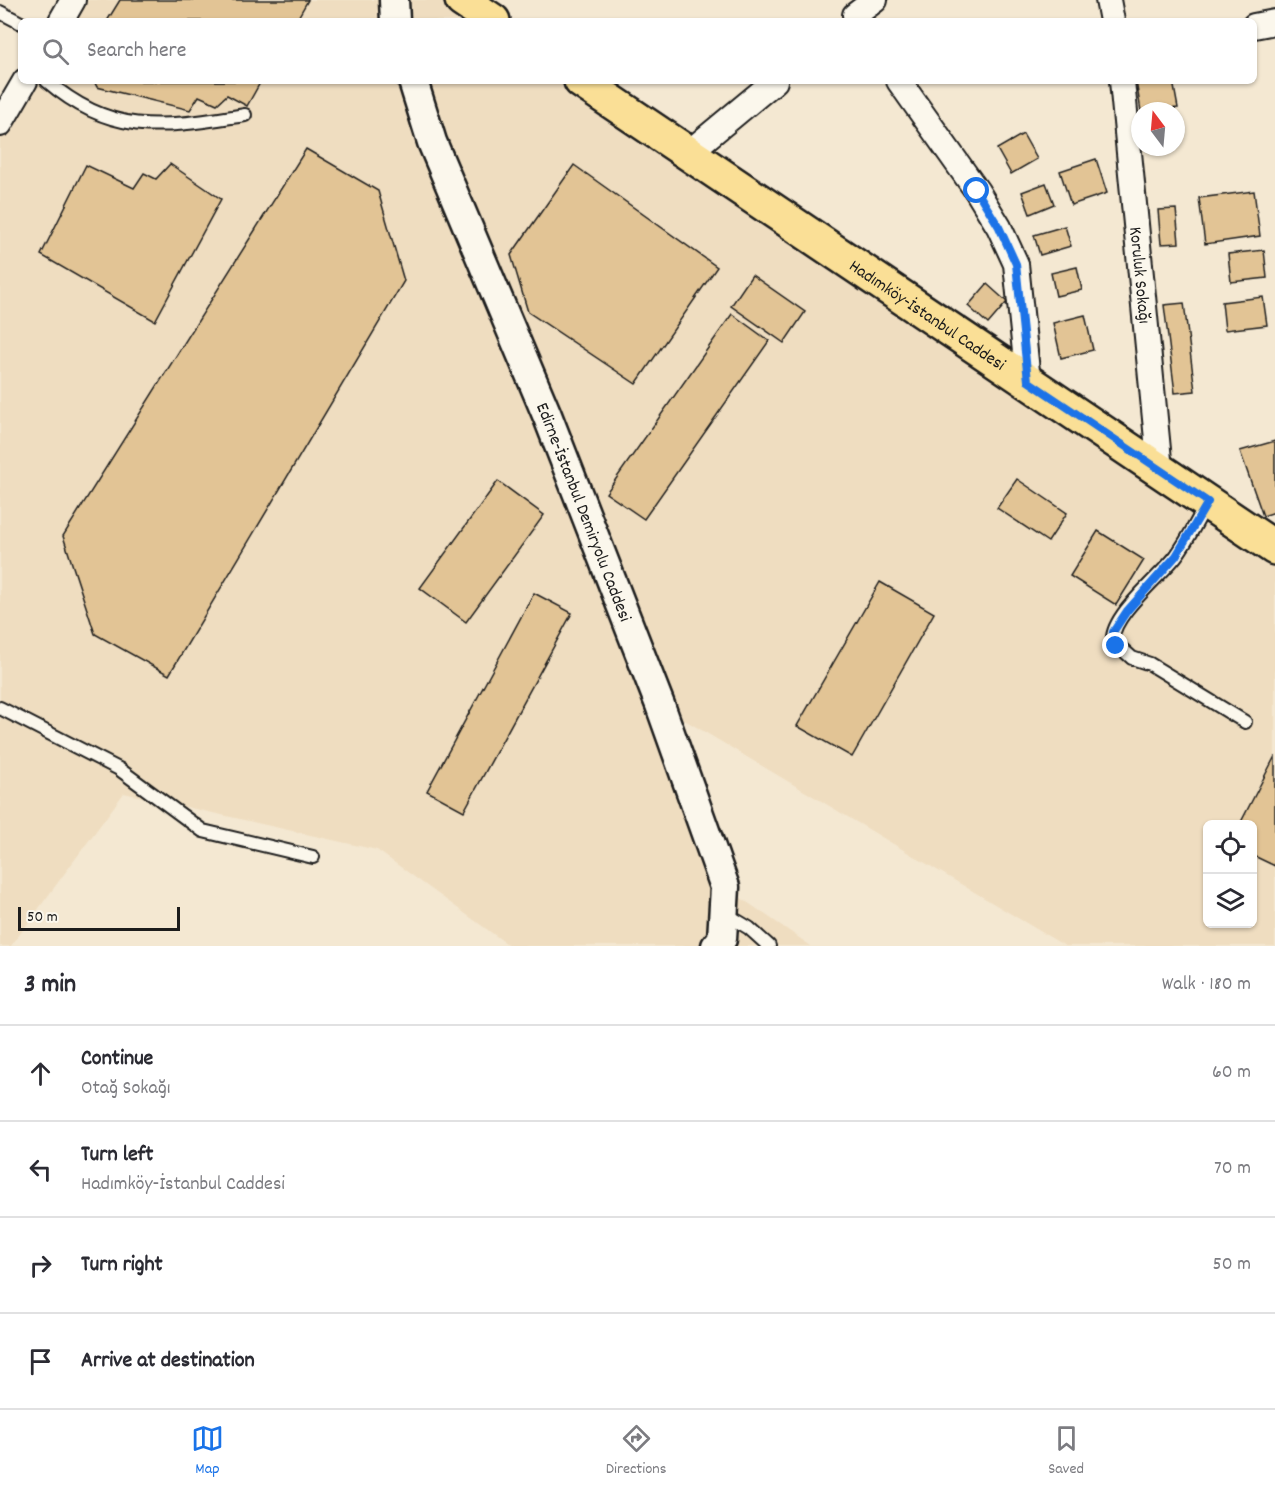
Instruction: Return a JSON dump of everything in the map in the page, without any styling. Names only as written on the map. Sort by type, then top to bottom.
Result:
[{"type":"main road","points":[[462,0],[489,18]]},
{"type":"main road","name":"Hadımköy-İstanbul Caddesi","points":[[585,84],[1275,548]]},
{"type":"street","points":[[63,18],[73,0]]},
{"type":"street","points":[[394,0],[395,18]]},
{"type":"street","points":[[852,14],[875,0]]},
{"type":"street","points":[[1108,0],[1111,18]]},
{"type":"street","points":[[0,124],[24,84]]},
{"type":"street","name":"Edirne-İstanbul Demiryolu Caddesi","points":[[414,84],[432,142],[547,415],[660,705],[725,887],[722,939],[716,946]]},
{"type":"street","points":[[687,154],[771,84]]},
{"type":"street","points":[[901,84],[932,131],[977,191],[999,227],[1016,264],[1028,381]]},
{"type":"street","name":"Koruluk Sokağı","points":[[1122,84],[1160,470]]},
{"type":"lane","points":[[0,12],[18,22]]},
{"type":"lane","points":[[51,84],[87,110],[124,122],[168,127],[245,115]]},
{"type":"lane","points":[[1208,502],[1176,556],[1127,611],[1113,632],[1113,641],[1132,658],[1150,664],[1245,722]]},
{"type":"lane","points":[[0,708],[120,769],[203,831],[313,857]]},
{"type":"lane","points":[[723,912],[749,928],[769,946]]},
{"type":"shaded area","points":[[73,0],[442,0],[470,18],[63,18]]},
{"type":"shaded area","points":[[23,84],[575,84],[1275,561],[1275,946],[1065,946],[661,706],[725,887],[811,946],[510,946],[377,850],[124,793],[11,946],[0,946],[0,124]]},
{"type":"building","points":[[120,0],[308,0],[298,18],[109,18]]},
{"type":"building","points":[[96,84],[259,84],[247,106],[227,95],[217,104],[199,96],[190,110],[97,87]]},
{"type":"building","points":[[1136,84],[1174,84],[1177,102],[1140,102]]},
{"type":"building","points":[[1023,134],[1037,159],[1011,174],[997,149]]},
{"type":"building","points":[[306,149],[378,191],[404,281],[169,675],[95,634],[63,536]]},
{"type":"building","points":[[1096,159],[1107,193],[1071,205],[1060,171]]},
{"type":"building","points":[[170,164],[221,199],[155,321],[41,255],[86,165],[134,188],[144,173],[156,179]]},
{"type":"building","points":[[574,165],[717,267],[636,384],[528,312],[511,255]]},
{"type":"building","points":[[1046,183],[1054,204],[1030,214],[1022,192]]},
{"type":"building","points":[[1254,191],[1260,236],[1205,244],[1199,198]]},
{"type":"building","points":[[1176,209],[1179,243],[1161,244],[1158,210]]},
{"type":"building","points":[[1065,226],[1071,246],[1040,255],[1034,235]]},
{"type":"building","points":[[1264,250],[1267,278],[1231,282],[1228,254]]},
{"type":"building","points":[[1077,267],[1082,290],[1056,296],[1051,273]]},
{"type":"building","points":[[752,275],[805,312],[784,343],[731,306]]},
{"type":"building","points":[[987,284],[1007,302],[988,324],[968,306]]},
{"type":"building","points":[[1263,297],[1267,325],[1225,330],[1222,302]]},
{"type":"building","points":[[1184,303],[1195,391],[1175,393],[1164,305]]},
{"type":"building","points":[[732,314],[769,341],[644,519],[606,493]]},
{"type":"building","points":[[1085,315],[1093,350],[1061,358],[1053,323]]},
{"type":"building","points":[[1275,441],[1275,512],[1263,516],[1240,451]]},
{"type":"building","points":[[1017,479],[1067,513],[1048,542],[997,508]]},
{"type":"building","points":[[498,481],[544,515],[466,622],[420,588]]},
{"type":"building","points":[[1098,531],[1144,560],[1116,605],[1070,576]]},
{"type":"building","points":[[880,582],[934,613],[852,757],[797,726]]},
{"type":"building","points":[[534,593],[572,613],[464,811],[427,791]]},
{"type":"building","points":[[1275,756],[1275,866],[1257,857],[1257,820],[1242,820]]},
{"type":"route","points":[[977,191],[999,227],[1016,264],[1028,381],[1208,502],[1176,556],[1144,590],[1113,632],[1113,641],[1116,646]]}]
